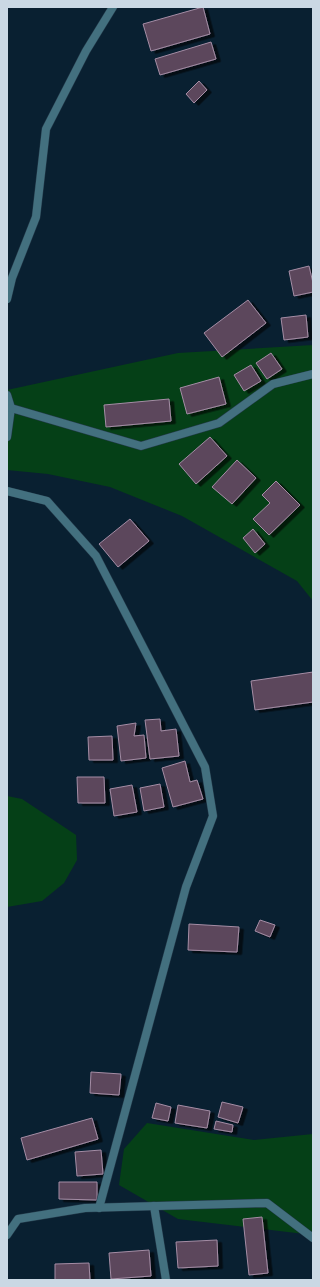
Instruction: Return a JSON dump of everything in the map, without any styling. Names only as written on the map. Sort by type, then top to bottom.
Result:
[{"type":"street","points":[[7,299],[12,278],[36,217],[46,129],[86,51],[113,7]]},
{"type":"street","points":[[11,408],[141,446],[218,423],[272,384],[313,374]]},
{"type":"street","points":[[7,395],[11,408],[7,437]]},
{"type":"street","points":[[7,491],[47,501],[96,556],[205,767],[213,816],[186,887],[98,1208]]},
{"type":"street","points":[[7,1235],[18,1219],[85,1208],[267,1203],[313,1238]]},
{"type":"street","points":[[154,1206],[166,1280]]},
{"type":"green space","points":[[313,345],[313,601],[297,581],[182,516],[110,487],[48,474],[7,470],[7,390],[178,353]]},
{"type":"green space","points":[[7,796],[22,799],[76,835],[77,860],[64,883],[42,901],[7,907]]},
{"type":"green space","points":[[147,1123],[254,1140],[313,1134],[313,1235],[178,1219],[119,1185],[124,1149]]},
{"type":"building","points":[[203,7],[210,34],[151,51],[143,24]]},
{"type":"building","points":[[211,42],[216,59],[160,75],[155,59]]},
{"type":"building","points":[[199,81],[207,90],[194,103],[186,94]]},
{"type":"building","points":[[309,266],[313,283],[313,292],[294,296],[289,271]]},
{"type":"building","points":[[248,300],[266,323],[222,357],[204,333]]},
{"type":"building","points":[[306,315],[308,337],[284,340],[281,318]]},
{"type":"building","points":[[271,353],[282,369],[267,379],[256,363]]},
{"type":"building","points":[[251,365],[261,381],[244,391],[234,375]]},
{"type":"building","points":[[219,377],[226,404],[187,414],[180,388]]},
{"type":"building","points":[[169,399],[171,421],[106,427],[104,405]]},
{"type":"building","points":[[210,437],[227,456],[196,484],[179,464]]},
{"type":"building","points":[[237,460],[256,478],[232,504],[212,487]]},
{"type":"building","points":[[276,481],[300,505],[269,535],[253,519],[270,503],[262,495]]},
{"type":"building","points":[[130,519],[149,541],[118,567],[99,544]]},
{"type":"building","points":[[253,529],[265,544],[255,553],[243,538]]},
{"type":"building","points":[[313,672],[313,702],[255,710],[251,681]]},
{"type":"building","points":[[160,719],[161,731],[176,729],[179,756],[150,759],[145,720]]},
{"type":"building","points":[[136,723],[134,736],[144,735],[146,758],[121,761],[117,726]]},
{"type":"building","points":[[112,736],[113,760],[89,760],[88,737]]},
{"type":"building","points":[[185,761],[190,782],[197,780],[203,799],[173,807],[162,768]]},
{"type":"building","points":[[77,777],[104,777],[105,803],[78,803]]},
{"type":"building","points":[[160,784],[164,807],[144,811],[140,788]]},
{"type":"building","points":[[132,785],[137,812],[114,816],[110,789]]},
{"type":"building","points":[[260,920],[275,925],[270,937],[255,931]]},
{"type":"building","points":[[189,924],[239,927],[237,952],[188,950]]},
{"type":"building","points":[[91,1072],[121,1074],[119,1095],[90,1093]]},
{"type":"building","points":[[222,1102],[243,1107],[238,1123],[218,1117]]},
{"type":"building","points":[[156,1103],[171,1107],[168,1121],[152,1118]]},
{"type":"building","points":[[178,1105],[210,1111],[207,1128],[175,1123]]},
{"type":"building","points":[[92,1118],[98,1139],[27,1160],[21,1138]]},
{"type":"building","points":[[216,1121],[233,1125],[232,1132],[214,1129]]},
{"type":"building","points":[[101,1150],[103,1174],[77,1176],[75,1152]]},
{"type":"building","points":[[59,1182],[97,1182],[97,1200],[59,1199]]},
{"type":"building","points":[[262,1217],[268,1273],[249,1275],[243,1219]]},
{"type":"building","points":[[217,1240],[218,1266],[178,1268],[176,1242]]},
{"type":"building","points":[[149,1250],[151,1276],[111,1279],[109,1253]]},
{"type":"building","points":[[89,1263],[90,1280],[55,1280],[55,1264]]}]
